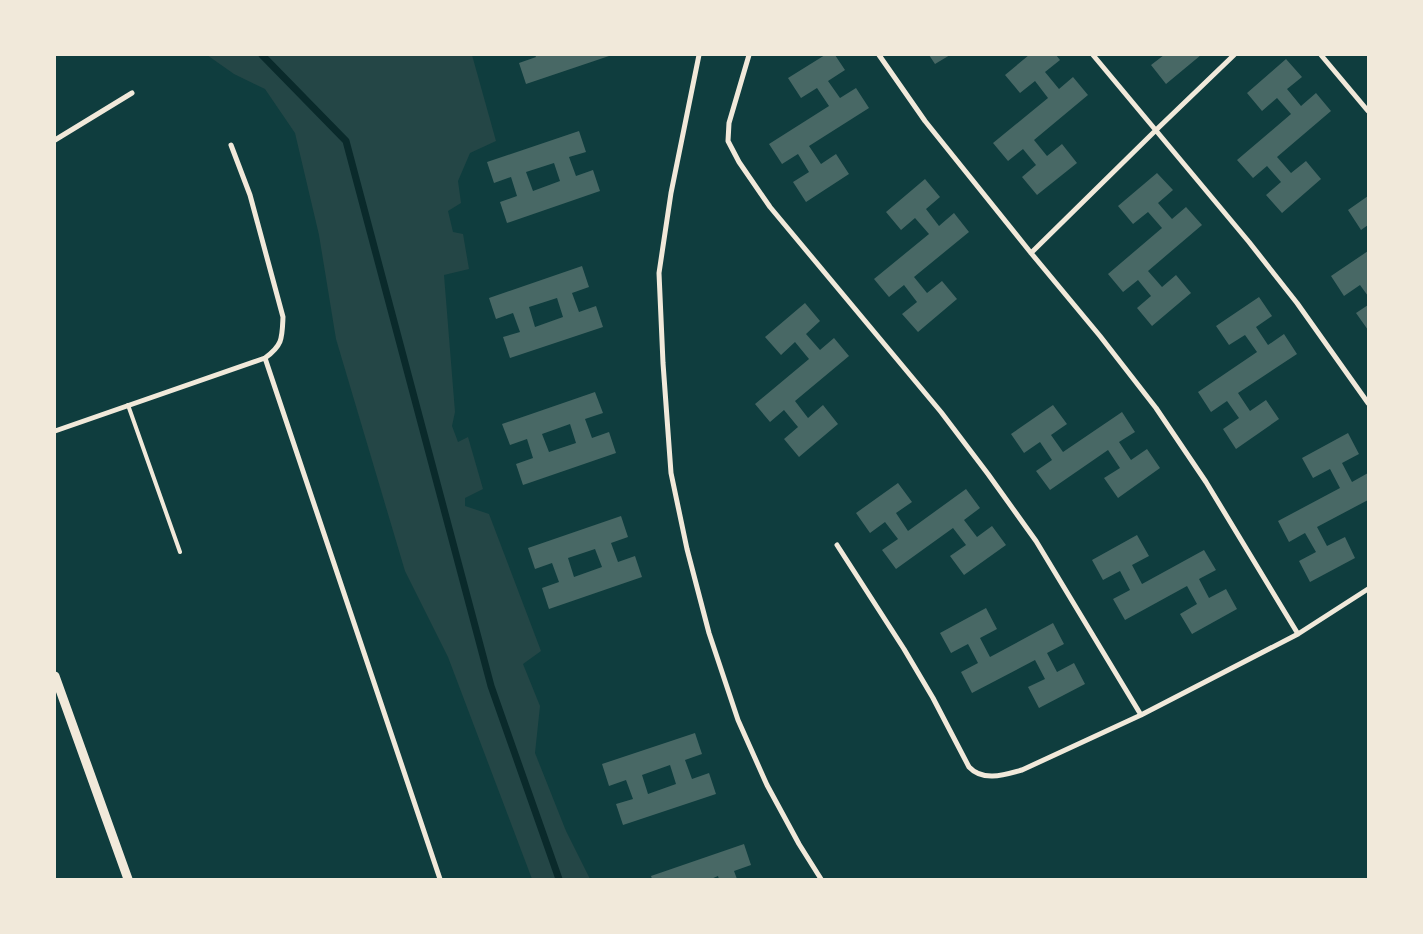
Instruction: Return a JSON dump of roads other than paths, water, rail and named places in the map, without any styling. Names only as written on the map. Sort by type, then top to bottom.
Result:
[{"type":"street","points":[[699,55],[671,193],[659,273],[671,473],[708,633],[738,720],[767,785],[799,844],[821,879]]},
{"type":"street","points":[[749,55],[729,128],[728,141],[739,162],[770,207],[941,412],[988,474],[1036,541],[1141,715]]},
{"type":"street","points":[[879,55],[925,121],[1100,336],[1156,408],[1206,482],[1298,634]]},
{"type":"street","points":[[1093,55],[1249,242],[1297,303],[1368,403]]},
{"type":"street","points":[[1031,253],[1234,55]]},
{"type":"street","points":[[1322,55],[1368,111]]},
{"type":"street","points":[[55,140],[132,93]]},
{"type":"street","points":[[55,431],[265,358],[277,349],[282,337],[283,317],[250,195],[231,145]]},
{"type":"street","points":[[265,358],[440,879]]},
{"type":"street","points":[[837,545],[904,648],[969,767],[975,773],[987,777],[1002,776],[1022,770],[1141,715],[1298,634],[1368,589]]},
{"type":"street","points":[[55,676],[128,879]]},
{"type":"lane","points":[[128,406],[180,552]]},
{"type":"waterway","points":[[262,55],[346,141],[491,686],[559,879]]}]
